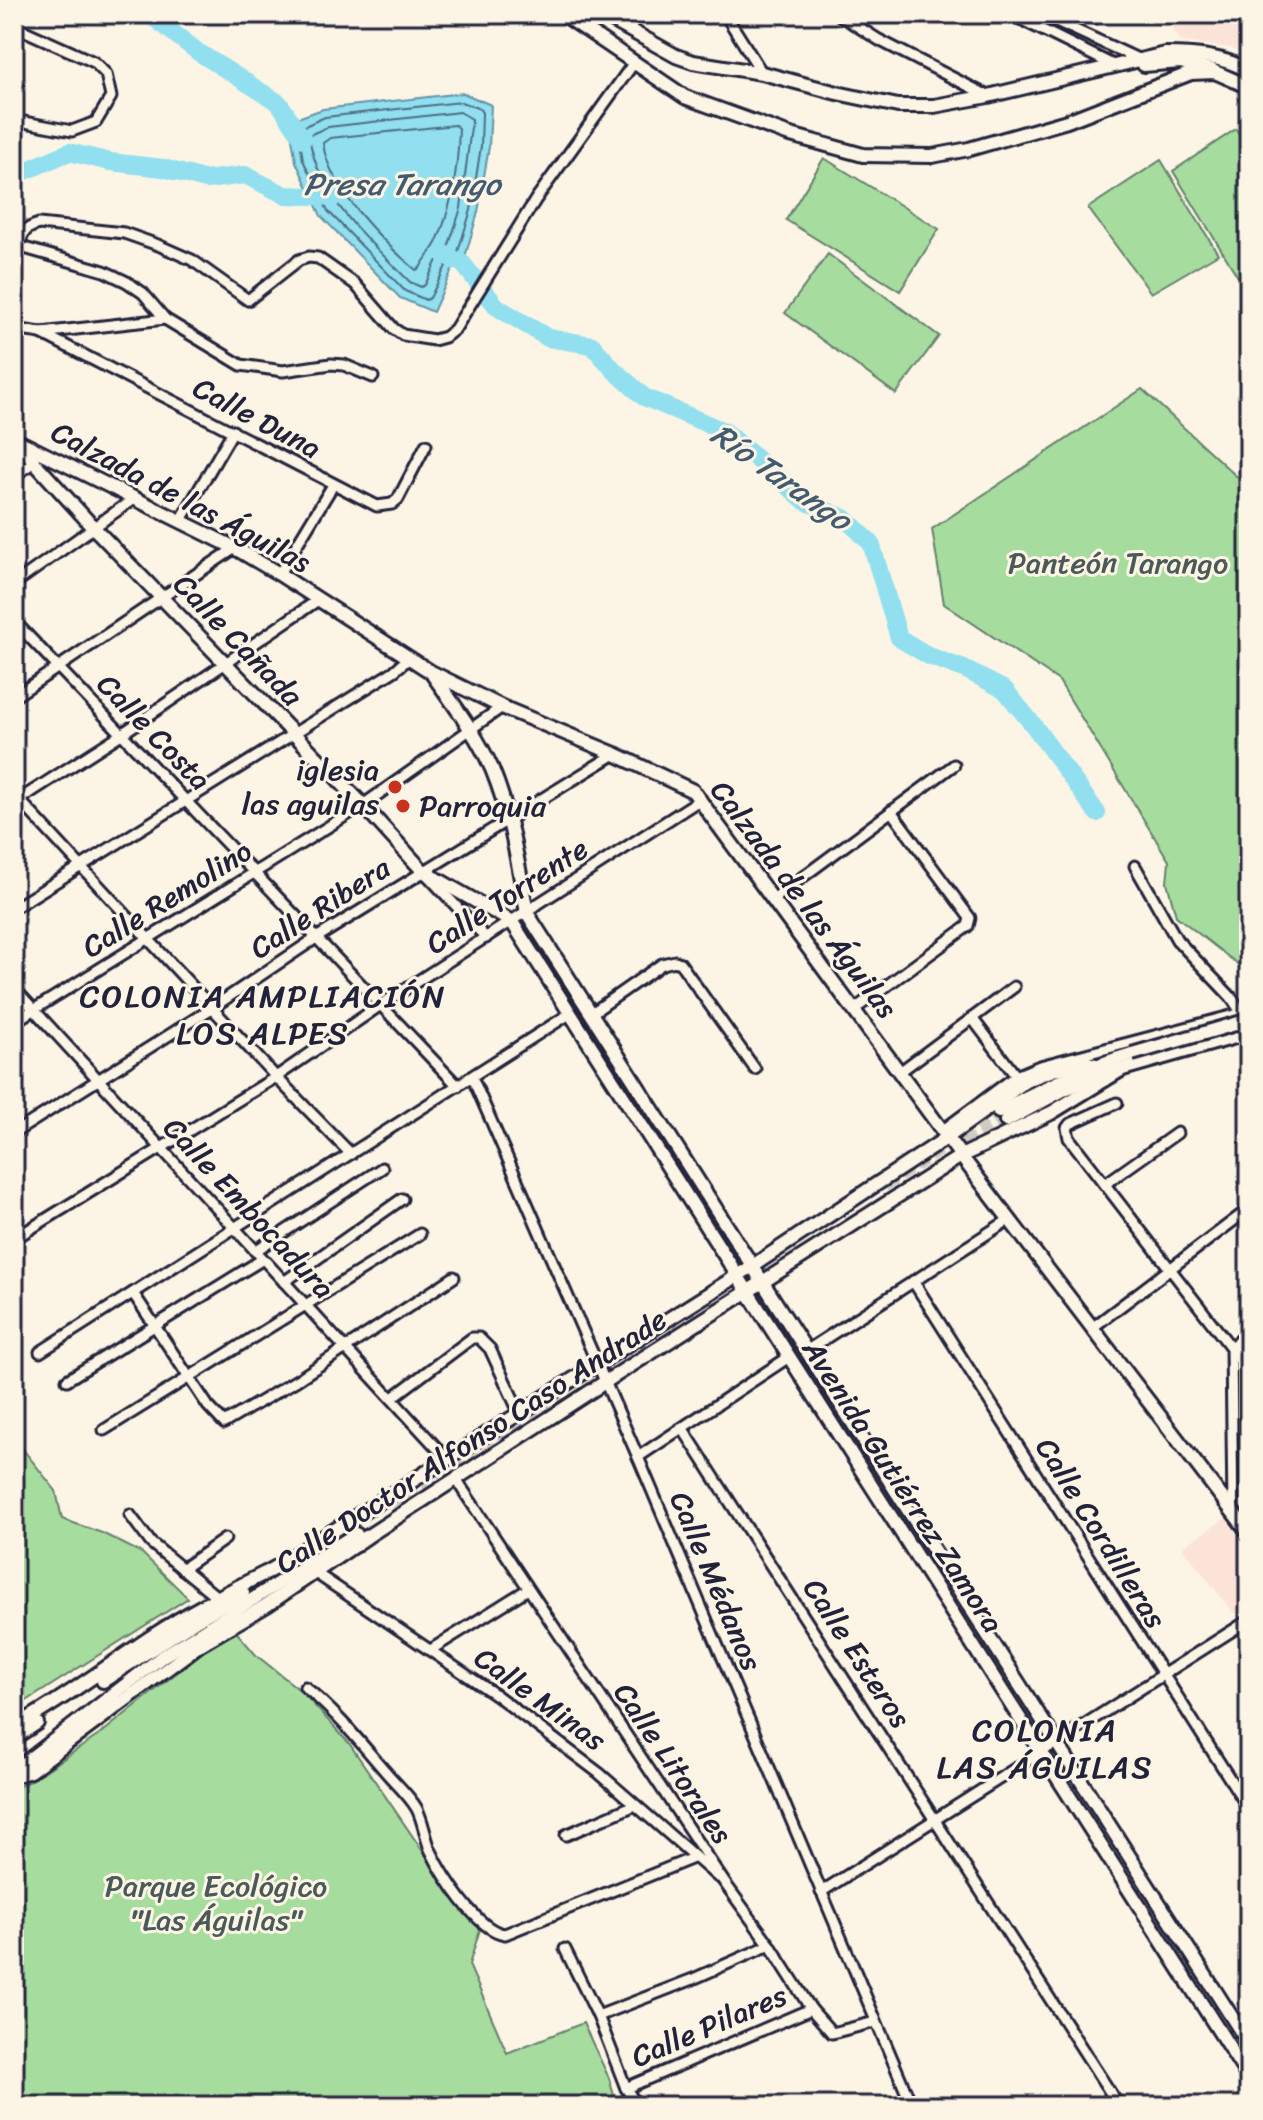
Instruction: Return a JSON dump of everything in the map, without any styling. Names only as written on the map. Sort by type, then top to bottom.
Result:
[{"type":"street","points":[[563,14],[685,97],[787,134],[863,155],[932,156],[969,149],[1067,121],[1191,73],[1215,72]]},
{"type":"street","points":[[601,14],[676,56],[898,106],[934,106],[1117,67],[1180,62],[1195,64],[1249,87]]},
{"type":"street","points":[[725,14],[762,73]]},
{"type":"street","points":[[838,14],[879,40],[988,96]]},
{"type":"street","points":[[1010,14],[1117,67],[1165,54],[1193,54],[1219,59],[1249,71]]},
{"type":"street","points":[[1041,14],[1138,59]]},
{"type":"street","points":[[14,26],[94,62],[106,74],[111,97],[96,122],[72,131],[14,120]]},
{"type":"street","points":[[373,377],[344,365],[283,371],[241,365],[165,319],[143,293],[127,282],[104,271],[17,245],[28,227],[39,224],[124,233],[192,260],[248,300],[299,260],[318,258],[355,284],[394,329],[403,335],[434,340],[445,337],[461,319],[536,199],[633,64]]},
{"type":"street","points":[[14,329],[41,333],[165,319]]},
{"type":"street","name":"Calle Duna","points":[[41,333],[377,506],[392,504],[402,492],[426,445]]},
{"type":"street","points":[[181,520],[233,431]]},
{"type":"street","name":"Calzada de las Águilas","points":[[17,441],[235,548],[431,672],[502,707],[677,782],[701,799],[961,1156],[1249,1533]]},
{"type":"street","name":"Calle Cañada","points":[[17,441],[95,529],[363,805],[486,938]]},
{"type":"street","points":[[14,476],[34,462]]},
{"type":"street","points":[[279,574],[333,485]]},
{"type":"street","points":[[14,584],[135,498]]},
{"type":"street","points":[[14,697],[235,548]]},
{"type":"street","points":[[318,600],[123,733],[16,799],[351,1154]]},
{"type":"street","name":"Calle Costa","points":[[14,621],[458,1086]]},
{"type":"street","points":[[14,908],[394,671],[408,659]]},
{"type":"street","points":[[431,672],[471,730],[491,768],[510,819],[527,913]]},
{"type":"street","name":"Calle Remolino","points":[[14,1022],[363,805],[502,707]]},
{"type":"street","name":"Calle Ribera","points":[[14,1133],[316,938],[615,754]]},
{"type":"street","points":[[773,899],[954,765]]},
{"type":"street","name":"Calle Torrente","points":[[14,1239],[276,1077],[382,1004],[701,799]]},
{"type":"street","points":[[855,1009],[968,926],[970,918],[891,811]]},
{"type":"street","points":[[1135,866],[1177,940],[1231,997],[1247,1019]]},
{"type":"street","name":"Calle Cañada","points":[[423,871],[512,922]]},
{"type":"street","name":"Avenida Gutiérrez Zamora","points":[[527,913],[1249,2044]]},
{"type":"street","name":"Avenida Gutiérrez Zamora","points":[[512,922],[1249,2078]]},
{"type":"street","points":[[592,1013],[662,964],[675,961],[680,963],[755,1069]]},
{"type":"street","points":[[901,1071],[1014,987]]},
{"type":"street","name":"Calle Embocadura","points":[[14,988],[448,1460]]},
{"type":"street","points":[[40,1352],[571,1013]]},
{"type":"street","points":[[972,1018],[1016,1076]]},
{"type":"street","points":[[1247,1019],[1134,1060],[1121,1070],[1065,1089],[1003,1117],[1034,1092],[1096,1065],[1134,1060],[1249,1033]]},
{"type":"street","points":[[946,1133],[1016,1076],[1060,1059],[1247,1019]]},
{"type":"street","points":[[600,1061],[616,1051]]},
{"type":"street","name":"Calle Doctor Alfonso Caso Andrade","points":[[14,1727],[152,1637],[217,1597],[273,1569],[737,1276],[1027,1080],[1084,1062],[1096,1065]]},
{"type":"street","name":"Calle Doctor Alfonso Caso Andrade","points":[[14,1773],[30,1771],[199,1645],[747,1291],[961,1156],[1051,1113],[1121,1070]]},
{"type":"street","name":"Calle Médanos","points":[[472,1077],[638,1457],[912,2106]]},
{"type":"street","points":[[1117,1103],[1070,1124],[1067,1128],[1069,1138],[1249,1371]]},
{"type":"street","points":[[1105,1184],[1177,1133]]},
{"type":"street","points":[[255,1251],[382,1168]]},
{"type":"street","points":[[284,1282],[402,1199]]},
{"type":"street","points":[[1092,1328],[1249,1209]]},
{"type":"street","points":[[806,1351],[1010,1219]]},
{"type":"street","points":[[104,1430],[420,1234]]},
{"type":"street","points":[[67,1380],[263,1259]]},
{"type":"street","points":[[133,1293],[208,1406],[224,1423],[297,1380],[454,1277]]},
{"type":"street","name":"Calle Cordilleras","points":[[913,1281],[1249,1809]]},
{"type":"street","points":[[1231,1347],[1249,1333]]},
{"type":"street","points":[[392,1398],[472,1338],[479,1338],[490,1349],[520,1414]]},
{"type":"street","points":[[1231,1347],[1233,1511]]},
{"type":"street","points":[[638,1457],[789,1357]]},
{"type":"street","name":"Calle Esteros","points":[[683,1429],[1119,2106]]},
{"type":"street","name":"Calle Litorales","points":[[455,1478],[811,2009],[832,2033],[875,2022]]},
{"type":"street","points":[[14,1738],[196,1620],[392,1507],[163,1656],[14,1773]]},
{"type":"street","points":[[130,1515],[151,1543],[217,1597]]},
{"type":"street","points":[[182,1569],[225,1539]]},
{"type":"street","name":"Calle Minas","points":[[314,1572],[432,1649],[587,1764],[724,1882]]},
{"type":"street","points":[[432,1649],[528,1589]]},
{"type":"street","points":[[821,1892],[1249,1620]]},
{"type":"street","points":[[83,1694],[89,1680]]},
{"type":"street","points":[[305,1687],[361,1740],[416,1808],[430,1849],[440,1866],[474,1915],[495,1933],[505,1934],[693,1858]]},
{"type":"street","points":[[48,1707],[65,1705]]},
{"type":"street","points":[[566,1835],[635,1805]]},
{"type":"street","points":[[598,2016],[770,1945]]},
{"type":"street","points":[[565,1949],[598,2016],[626,2088],[637,2106]]},
{"type":"street","name":"Calle Pilares","points":[[626,2088],[811,2009]]},
{"type":"shaded area","points":[[1162,14],[1249,14],[1249,57],[1230,48],[1182,42]]},
{"type":"shaded area","points":[[1232,1514],[1249,1535],[1249,1605],[1234,1614],[1182,1547]]},
{"type":"green space","points":[[1236,129],[1249,149],[1249,295],[1173,171]]},
{"type":"green space","points":[[824,158],[939,229],[900,291],[786,220]]},
{"type":"green space","points":[[1161,160],[1218,254],[1151,293],[1088,208]]},
{"type":"green space","points":[[828,254],[939,336],[896,394],[785,313]]},
{"type":"green space","name":"Panteón Tarango","points":[[1142,389],[1249,488],[1249,973],[1176,916],[1167,882],[1169,861],[1059,681],[944,604],[932,529]]},
{"type":"green space","points":[[14,1438],[56,1491],[62,1519],[102,1533],[142,1553],[188,1598],[14,1709]]},
{"type":"green space","name":"Parque Ecológico \"Las Águilas\"","points":[[233,1628],[256,1655],[301,1691],[349,1743],[465,1913],[481,1926],[469,1965],[507,2053],[583,2023],[609,2078],[617,2106],[14,2106],[14,1788],[30,1781],[99,1735]]},
{"type":"water","name":"Presa Tarango","points":[[463,93],[491,105],[489,147],[478,212],[463,264],[452,270],[433,312],[400,298],[321,216],[296,162],[289,121],[323,109]]},
{"type":"waterway","points":[[149,14],[198,52],[279,103],[303,139]]},
{"type":"waterway","points":[[14,176],[69,152],[110,162],[163,168],[206,180],[245,175],[285,195],[335,197]]},
{"type":"waterway","name":"Río Tarango","points":[[442,253],[463,264],[497,307],[548,338],[592,345],[644,397],[726,432],[805,501],[846,519],[871,543],[899,638],[929,656],[964,669],[1005,690],[1097,813]]},
{"type":"tunnel","points":[[884,1186],[999,1112]]},
{"type":"tunnel","points":[[950,1157],[1006,1121]]},
{"type":"tunnel","points":[[394,1510],[563,1402]]},
{"type":"place","name":"iglesia las aguilas","points":[[395,787]]},
{"type":"place","name":"Parroquia","points":[[403,806]]},
{"type":"district","name":"COLONIA AMPLIACIÓN LOS ALPES","points":[[263,1014]]},
{"type":"district","name":"COLONIA LAS ÁGUILAS","points":[[1045,1748]]}]
